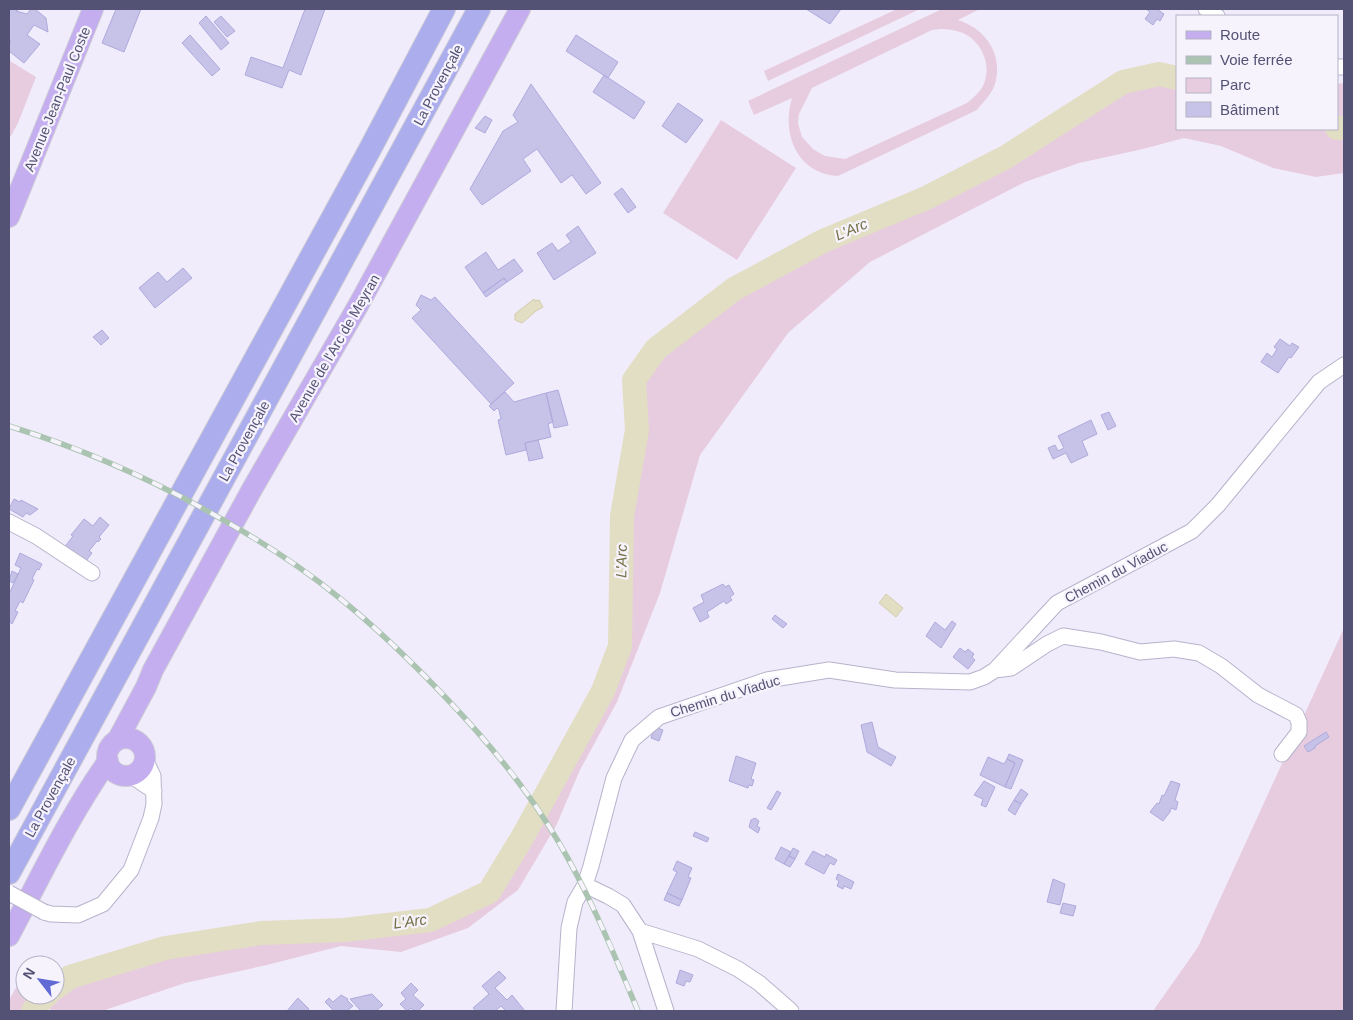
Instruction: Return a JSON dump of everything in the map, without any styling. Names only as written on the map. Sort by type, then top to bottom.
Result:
[{"type":"highway","name":"La Provençale","points":[[9,809],[346,194],[444,9]]},
{"type":"highway","name":"La Provençale","points":[[9,873],[480,9]]},
{"type":"main road","name":"Avenue Jean-Paul Coste","points":[[9,192],[80,9]]},
{"type":"main road","name":"Avenue Jean-Paul Coste","points":[[9,217],[93,9]]},
{"type":"main road","name":"Avenue de l'Arc de Meyran","points":[[118,739],[146,687],[152,670],[220,546],[360,304],[520,9]]},
{"type":"main road","name":"Avenue de l'Arc de Meyran","points":[[142,751],[146,687]]},
{"type":"main road","points":[[9,936],[92,784],[120,771],[140,770],[142,751],[133,739],[126,737],[118,739],[109,748],[120,771]]},
{"type":"street","name":"Chemin du Viaduc","points":[[564,1011],[569,928],[575,902],[585,885],[591,866],[614,778],[632,740],[659,717],[767,680],[828,670],[895,680],[970,682],[984,677],[995,670],[1057,603],[1192,531],[1218,505],[1319,382],[1344,365]]},
{"type":"street","points":[[9,522],[36,536],[92,573]]},
{"type":"street","points":[[995,670],[1010,668],[1063,636],[1101,642],[1140,652],[1174,650],[1199,653],[1221,666],[1258,694],[1296,715],[1299,722],[1298,732],[1282,754]]},
{"type":"street","points":[[9,893],[51,914],[78,916],[103,904],[131,870],[151,818],[154,791],[153,776],[142,751]]},
{"type":"street","points":[[120,771],[154,791]]},
{"type":"street","points":[[585,885],[623,905],[640,931],[666,1011]]},
{"type":"street","points":[[640,931],[698,949],[738,969],[759,983],[791,1011]]},
{"type":"green space","points":[[897,9],[920,9],[768,81],[764,71]]},
{"type":"green space","points":[[942,9],[980,9],[958,20],[976,29],[983,35],[989,42],[996,60],[995,84],[977,110],[838,176],[824,174],[812,168],[803,160],[796,149],[791,138],[789,125],[789,111],[792,98],[754,115],[748,101]],"holes":[[[932,30],[958,31],[974,40],[986,62],[987,70],[983,86],[967,103],[845,159],[825,156],[813,149],[802,137],[798,123],[799,114],[812,88]]]},
{"type":"green space","points":[[10,61],[36,77],[11,136],[9,135]]},
{"type":"green space","points":[[1159,74],[1176,78],[1176,130],[1338,130],[1338,84],[1344,83],[1344,173],[1316,177],[1273,168],[1221,146],[1184,138],[1079,163],[1025,182],[870,262],[788,333],[700,455],[660,593],[617,702],[580,770],[556,826],[518,890],[468,928],[401,952],[341,946],[185,983],[102,1011],[52,1011],[47,1005],[65,1005],[65,981],[70,977],[165,948],[261,933],[344,930],[430,920],[489,892],[522,838],[603,691],[620,646],[622,516],[637,430],[634,380],[656,349],[734,289],[823,241],[926,198],[1017,150],[1123,82]]},
{"type":"green space","points":[[721,120],[796,168],[737,260],[663,213]]},
{"type":"green space","points":[[1344,628],[1344,1011],[1153,1011],[1198,947]]},
{"type":"green space","points":[[15,990],[15,1005],[38,1005],[33,1011],[9,1011],[9,1000]]},
{"type":"shaded area","points":[[534,299],[535,301],[539,300],[543,307],[522,323],[515,320],[515,314]]},
{"type":"shaded area","points":[[886,594],[903,608],[896,617],[879,603]]},
{"type":"building","points":[[9,9],[19,9],[16,11],[27,14],[31,9],[35,9],[46,18],[48,32],[34,25],[27,35],[40,44],[24,63],[9,51],[11,41],[9,40]]},
{"type":"building","points":[[116,9],[141,9],[124,52],[102,43]]},
{"type":"building","points":[[305,9],[325,9],[301,75],[289,70],[282,88],[245,75],[251,57],[283,68]]},
{"type":"building","points":[[806,9],[841,9],[830,24]]},
{"type":"building","points":[[1146,9],[1158,9],[1164,14],[1160,21],[1157,19],[1153,25],[1145,19],[1150,12]]},
{"type":"building","points":[[206,16],[229,43],[221,50],[199,23]]},
{"type":"building","points":[[221,16],[235,31],[227,37],[214,22]]},
{"type":"building","points":[[190,35],[220,69],[212,76],[182,43]]},
{"type":"building","points":[[576,35],[618,62],[608,78],[566,51]]},
{"type":"building","points":[[604,75],[645,102],[634,119],[593,92]]},
{"type":"building","points":[[531,84],[601,183],[586,194],[572,175],[561,183],[537,149],[523,159],[531,171],[482,205],[470,189],[503,131],[518,122],[513,115]]},
{"type":"building","points":[[678,103],[703,120],[686,143],[662,126]]},
{"type":"building","points":[[485,116],[492,120],[485,133],[475,128]]},
{"type":"building","points":[[622,188],[636,207],[628,213],[614,194]]},
{"type":"building","points":[[578,226],[596,253],[554,280],[537,253],[552,243],[558,251],[571,242],[566,235]]},
{"type":"building","points":[[486,252],[498,270],[514,259],[523,271],[507,282],[504,278],[483,293],[465,267]]},
{"type":"building","points":[[183,268],[192,278],[155,308],[139,288],[158,272],[167,282]]},
{"type":"building","points":[[504,278],[507,282],[486,297],[483,293]]},
{"type":"building","points":[[421,295],[431,300],[435,297],[514,383],[491,404],[412,318],[421,310],[416,305]]},
{"type":"building","points":[[102,330],[109,338],[101,345],[93,337]]},
{"type":"building","points":[[1280,339],[1290,346],[1292,343],[1299,347],[1278,373],[1261,362],[1267,353],[1272,357],[1277,349],[1274,347]]},
{"type":"building","points":[[558,390],[568,425],[554,428],[546,393]]},
{"type":"building","points":[[505,392],[514,402],[546,393],[553,422],[548,424],[551,437],[525,443],[526,450],[506,455],[498,420],[501,419],[499,410],[497,408],[494,411],[489,406]]},
{"type":"building","points":[[1109,412],[1116,426],[1108,430],[1101,415]]},
{"type":"building","points":[[1091,420],[1097,434],[1082,441],[1088,455],[1071,463],[1066,453],[1053,459],[1048,448],[1055,445],[1058,451],[1064,448],[1058,436]]},
{"type":"building","points":[[538,440],[543,458],[529,461],[525,443]]},
{"type":"building","points":[[14,499],[20,502],[21,500],[38,509],[30,515],[26,513],[23,517],[9,509]]},
{"type":"building","points":[[100,517],[109,525],[99,537],[101,539],[89,551],[92,553],[86,561],[64,548],[73,536],[71,535],[84,519],[93,526]]},
{"type":"building","points":[[20,553],[42,564],[32,579],[34,580],[23,603],[20,601],[15,611],[18,612],[12,624],[10,622],[9,624],[9,594],[21,568],[15,565]]},
{"type":"building","points":[[12,571],[18,574],[13,583],[9,581]]},
{"type":"building","points":[[723,584],[725,587],[729,585],[734,594],[730,597],[732,600],[726,604],[724,601],[707,612],[709,617],[700,622],[693,608],[704,602],[701,595]]},
{"type":"building","points":[[775,615],[787,624],[783,628],[772,619]]},
{"type":"building","points":[[952,621],[956,624],[941,648],[926,636],[935,622],[945,630]]},
{"type":"building","points":[[960,648],[965,652],[968,649],[974,654],[972,657],[975,660],[968,669],[953,657]]},
{"type":"building","points":[[872,722],[878,747],[896,757],[891,766],[867,752],[861,725]]},
{"type":"building","points":[[655,727],[663,730],[659,741],[651,738]]},
{"type":"building","points":[[1326,732],[1329,737],[1308,752],[1304,746]]},
{"type":"building","points":[[1009,754],[1023,760],[1011,789],[1005,787],[1015,763],[1007,759]]},
{"type":"building","points":[[736,756],[756,763],[751,779],[754,780],[752,786],[749,785],[748,788],[729,781]]},
{"type":"building","points":[[988,757],[1004,764],[1007,759],[1015,763],[1005,787],[980,775]]},
{"type":"building","points":[[984,781],[995,787],[986,807],[981,805],[983,799],[974,795]]},
{"type":"building","points":[[1171,781],[1180,784],[1175,800],[1178,802],[1176,810],[1171,808],[1163,821],[1150,812],[1157,803],[1159,804],[1162,795],[1164,796]]},
{"type":"building","points":[[1021,789],[1028,794],[1021,804],[1014,800]]},
{"type":"building","points":[[777,791],[781,793],[771,810],[767,808]]},
{"type":"building","points":[[1014,800],[1021,804],[1015,815],[1008,810]]},
{"type":"building","points":[[755,818],[759,821],[757,826],[760,828],[758,833],[749,827],[751,820]]},
{"type":"building","points":[[695,832],[709,838],[707,842],[693,836]]},
{"type":"building","points":[[781,847],[791,852],[784,864],[775,859]]},
{"type":"building","points":[[793,848],[799,851],[795,859],[789,856]]},
{"type":"building","points":[[813,851],[825,857],[826,854],[837,860],[834,865],[830,863],[824,874],[805,864]]},
{"type":"building","points":[[789,856],[795,859],[790,867],[784,864]]},
{"type":"building","points":[[677,861],[692,868],[688,877],[691,878],[682,900],[667,893],[677,872],[673,870]]},
{"type":"building","points":[[838,874],[854,882],[851,889],[844,886],[843,889],[837,886],[839,881],[836,879]]},
{"type":"building","points":[[1053,879],[1065,884],[1060,905],[1047,902]]},
{"type":"building","points":[[667,893],[682,900],[679,906],[664,900]]},
{"type":"building","points":[[1063,903],[1076,906],[1073,916],[1060,913]]},
{"type":"building","points":[[680,970],[693,975],[690,982],[686,981],[684,986],[676,983]]},
{"type":"building","points":[[499,971],[506,978],[495,988],[507,1000],[512,995],[525,1011],[506,1011],[501,1006],[495,1011],[476,1011],[473,1008],[489,994],[482,986]]},
{"type":"building","points":[[411,983],[418,990],[413,995],[424,1005],[418,1011],[414,1011],[411,1008],[407,1011],[400,1004],[406,999],[401,993]]},
{"type":"building","points":[[372,994],[383,1005],[376,1011],[361,1011],[350,999]]},
{"type":"building","points":[[341,995],[348,999],[353,1006],[347,1011],[334,1011],[325,1002],[329,998],[333,1002]]},
{"type":"building","points":[[298,998],[309,1009],[306,1011],[287,1011]]},
{"type":"waterway","name":"L'Arc","points":[[65,981],[70,977],[165,948],[261,933],[344,930],[430,920],[489,892],[522,838],[603,691],[620,646],[622,516],[637,430],[634,380],[656,349],[734,289],[823,241],[926,198],[1006,157],[1123,82],[1159,74],[1176,78]]},
{"type":"waterway","name":"L'Arc","points":[[1338,128],[1344,128]]},
{"type":"waterway","name":"L'Arc","points":[[33,1011],[38,1005]]},
{"type":"railway","points":[[9,426],[63,444],[116,465],[193,503],[309,574],[352,608],[394,646],[435,686],[478,733],[521,785],[534,804],[570,861],[611,946],[638,1011]]}]
